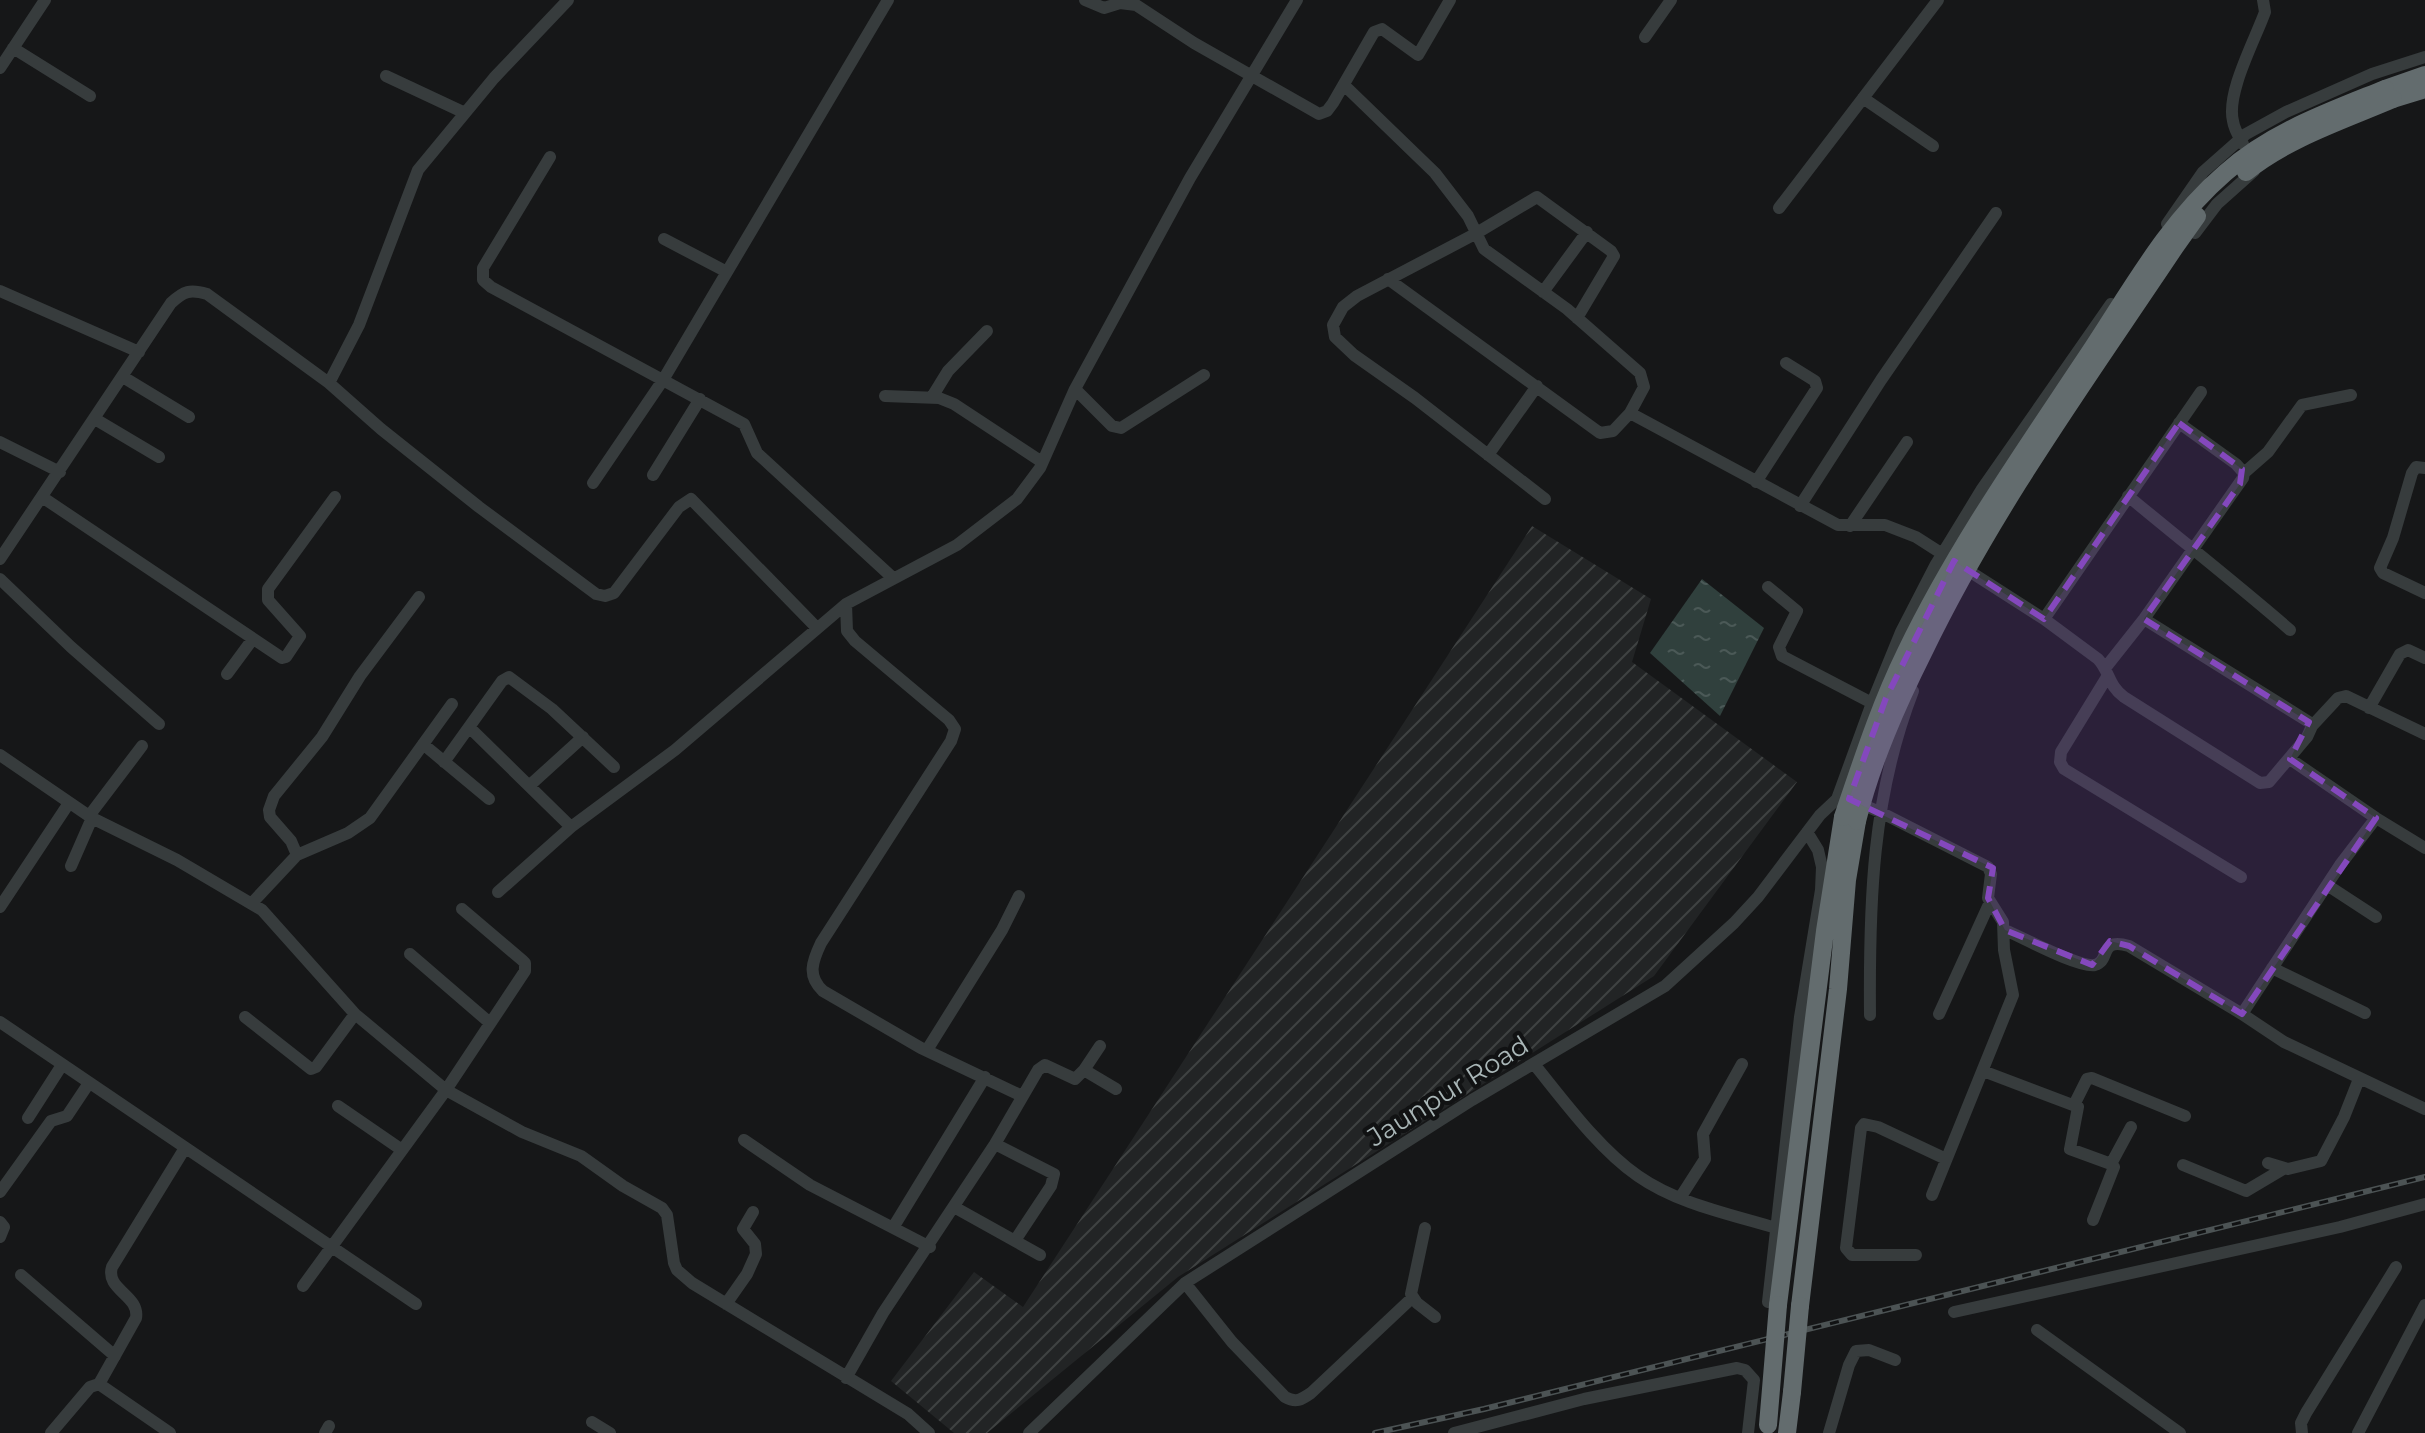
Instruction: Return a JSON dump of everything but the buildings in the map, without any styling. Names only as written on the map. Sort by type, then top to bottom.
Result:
[{"type":"highway","points":[[1767,1429],[1773,1303],[1825,931],[1846,812],[1865,789],[1898,704],[1954,588],[2007,499],[2199,215],[2261,159],[2425,75]]},
{"type":"highway","points":[[2389,94],[2425,89]]},
{"type":"highway","points":[[1787,1433],[1836,1004],[1846,893],[1846,812]]},
{"type":"street","points":[[0,68],[45,0]]},
{"type":"street","points":[[329,383],[359,325],[418,170],[494,78],[568,0]]},
{"type":"street","points":[[593,483],[663,380],[888,0]]},
{"type":"street","points":[[1085,0],[1104,8],[1120,3],[1136,5],[1194,43],[1319,114],[1327,111],[1378,29],[1415,55],[1422,52],[1450,0]]},
{"type":"street","points":[[498,892],[571,827],[675,750],[846,604],[957,545],[1017,499],[1042,462],[1075,389],[1190,178],[1297,0]]},
{"type":"street","points":[[1645,37],[1671,0]]},
{"type":"street","points":[[1779,208],[1938,0]]},
{"type":"street","points":[[2257,168],[2232,118],[2237,87],[2266,2]]},
{"type":"street","points":[[13,48],[90,96]]},
{"type":"street","points":[[1846,812],[1872,703],[1901,632],[1943,553],[1991,477],[2203,172],[2240,138],[2286,112],[2372,74],[2425,57]]},
{"type":"street","points":[[386,76],[465,113]]},
{"type":"street","points":[[1344,85],[1435,173],[1468,216],[1484,249],[1577,318],[1640,373],[1644,387],[1630,413],[1613,431],[1600,433],[1388,279]]},
{"type":"street","points":[[1863,98],[1933,146]]},
{"type":"street","points":[[1870,1015],[1871,887],[1880,812],[1894,746],[1912,693],[1971,572],[2010,505],[2176,259],[2217,204],[2257,168],[2300,144],[2425,98]]},
{"type":"street","points":[[550,157],[483,268],[483,280],[744,424],[757,453],[893,578]]},
{"type":"street","points":[[1545,499],[1354,355],[1335,337],[1333,325],[1343,307],[1357,296],[1475,234],[1537,197],[1587,232],[1614,256],[1577,318]]},
{"type":"street","points":[[1800,506],[1881,380],[1996,213]]},
{"type":"street","points":[[1543,292],[1587,232]]},
{"type":"street","points":[[664,239],[727,272]]},
{"type":"street","points":[[0,559],[171,303],[182,293],[192,290],[207,294],[329,383],[479,507],[596,594],[605,596],[614,593],[679,507],[691,499],[816,627]]},
{"type":"street","points":[[0,291],[139,352]]},
{"type":"street","points":[[932,397],[948,371],[987,331]]},
{"type":"street","points":[[1756,482],[1817,388],[1815,381],[1786,363]]},
{"type":"street","points":[[1075,389],[1112,426],[1121,428],[1204,375]]},
{"type":"street","points":[[123,377],[189,417]]},
{"type":"street","points":[[1488,455],[1537,386]]},
{"type":"street","points":[[2044,619],[2201,392]]},
{"type":"street","points":[[2241,877],[2064,769],[2060,762],[2061,752],[2106,672],[2240,484],[2244,473],[2268,452],[2302,405],[2351,395]]},
{"type":"street","points":[[885,396],[932,397],[954,404],[1042,462]]},
{"type":"street","points":[[653,475],[700,399]]},
{"type":"street","points":[[1630,413],[1838,525],[1874,523],[1898,528],[1943,553],[2044,619],[2106,672],[2124,697],[2260,783],[2269,782],[2290,759],[2312,726],[2342,696],[2425,734]]},
{"type":"street","points":[[95,419],[159,457]]},
{"type":"street","points":[[2179,423],[2244,473]]},
{"type":"street","points":[[0,442],[60,472]]},
{"type":"street","points":[[1850,526],[1907,442]]},
{"type":"street","points":[[2425,468],[2416,467],[2412,473],[2393,538],[2380,568],[2383,573],[2425,593]]},
{"type":"street","points":[[2128,496],[2219,568],[2290,630]]},
{"type":"street","points":[[42,497],[282,658],[298,641],[298,633],[268,600],[268,589],[335,497]]},
{"type":"street","points":[[0,579],[71,647],[159,724]]},
{"type":"street","points":[[1768,587],[1797,611],[1779,647],[1782,656],[1872,703]]},
{"type":"street","points":[[297,855],[291,841],[270,817],[270,803],[322,737],[360,676],[419,597]]},
{"type":"street","points":[[846,604],[847,631],[855,641],[949,720],[955,729],[951,741],[821,943],[811,972],[814,983],[927,1050],[1022,1096]]},
{"type":"street","points":[[2144,619],[2312,726]]},
{"type":"street","points":[[227,674],[252,640]]},
{"type":"street","points":[[2369,708],[2400,654],[2408,650],[2425,658]]},
{"type":"street","points":[[444,762],[502,681],[509,677],[552,709],[614,767]]},
{"type":"street","points":[[252,903],[297,855],[348,833],[370,818],[452,704]]},
{"type":"street","points":[[469,727],[571,827]]},
{"type":"street","points":[[529,786],[583,737]]},
{"type":"street","points":[[423,744],[489,799]]},
{"type":"street","points":[[71,866],[90,817],[142,746]]},
{"type":"street","points":[[0,755],[90,817],[177,860],[262,910],[355,1014],[446,1090],[522,1132],[581,1156],[623,1186],[662,1208],[667,1215],[674,1263],[677,1270],[692,1283],[908,1414],[929,1433]]},
{"type":"street","points":[[2290,759],[2425,848]]},
{"type":"street","points":[[1846,812],[1846,798],[1988,867],[1991,874],[1987,892],[2005,930],[2004,950],[2013,995],[1932,1195]]},
{"type":"street","points":[[0,907],[69,803]]},
{"type":"street","name":"Jaunpur Road","points":[[1029,1433],[1185,1283],[1534,1064],[1665,986],[1758,897],[1827,806],[1846,812]]},
{"type":"street","points":[[2242,1014],[2327,885],[2376,818]]},
{"type":"street","points":[[1773,1303],[1776,1228],[1800,1017],[1821,890],[1822,867],[1818,850],[1807,832]]},
{"type":"street","points":[[2327,885],[2376,917]]},
{"type":"street","points":[[927,1050],[1002,930],[1019,896]]},
{"type":"street","points":[[1939,1014],[1990,902]]},
{"type":"street","points":[[303,1286],[446,1090],[525,971],[525,963],[462,909]]},
{"type":"street","points":[[2005,930],[2058,954],[2092,965],[2100,962],[2111,945],[2129,946],[2284,1042],[2425,1109]]},
{"type":"street","points":[[410,954],[490,1023]]},
{"type":"street","points":[[2272,968],[2365,1013]]},
{"type":"street","points":[[245,1017],[311,1069],[316,1067],[355,1014]]},
{"type":"street","points":[[0,1022],[416,1304]]},
{"type":"street","points":[[846,1378],[883,1313],[930,1247],[1042,1066],[1075,1079],[1100,1046]]},
{"type":"street","points":[[1534,1064],[1614,1157],[1639,1177],[1680,1198],[1776,1228]]},
{"type":"street","points":[[1680,1198],[1705,1159],[1703,1134],[1742,1064]]},
{"type":"street","points":[[28,1118],[62,1065]]},
{"type":"street","points":[[1084,1070],[1116,1089]]},
{"type":"street","points":[[1983,1071],[2074,1105],[2079,1111],[2070,1149],[2111,1164],[2115,1171],[2093,1220]]},
{"type":"street","points":[[894,1226],[985,1077]]},
{"type":"street","points":[[2074,1105],[2083,1083],[2092,1078],[2185,1116]]},
{"type":"street","points":[[2183,1165],[2246,1191],[2283,1169],[2321,1161],[2359,1079]]},
{"type":"street","points":[[0,1192],[51,1121],[67,1116],[89,1083]]},
{"type":"street","points":[[338,1106],[402,1150]]},
{"type":"street","points":[[1916,1255],[1852,1255],[1846,1248],[1861,1128],[1864,1124],[1878,1127],[1946,1159]]},
{"type":"street","points":[[2111,1164],[2131,1127]]},
{"type":"street","points":[[744,1140],[810,1185],[930,1247]]},
{"type":"street","points":[[995,1144],[1054,1174],[1051,1186],[1016,1239]]},
{"type":"street","points":[[51,1433],[90,1387],[99,1384],[136,1318],[135,1305],[113,1282],[110,1274],[112,1267],[185,1148]]},
{"type":"street","points":[[2268,1163],[2283,1169]]},
{"type":"street","points":[[1954,1312],[2340,1227],[2425,1204]]},
{"type":"street","points":[[954,1207],[1040,1255]]},
{"type":"street","points":[[726,1304],[754,1262],[755,1244],[743,1229],[753,1212]]},
{"type":"street","points":[[0,1222],[4,1227],[0,1237]]},
{"type":"street","points":[[1185,1283],[1232,1342],[1285,1397],[1292,1401],[1301,1400],[1412,1298],[1425,1228]]},
{"type":"street","points":[[2302,1433],[2301,1423],[2306,1413],[2396,1267]]},
{"type":"street","points":[[21,1275],[115,1356]]},
{"type":"street","points":[[1412,1298],[1435,1317]]},
{"type":"street","points":[[2358,1433],[2425,1305]]},
{"type":"street","points":[[2037,1330],[2180,1433]]},
{"type":"street","points":[[1829,1433],[1856,1351],[1869,1350],[1895,1360]]},
{"type":"street","points":[[1454,1433],[1584,1399],[1737,1368],[1745,1370],[1754,1380],[1748,1433]]},
{"type":"street","points":[[99,1384],[170,1433]]},
{"type":"street","points":[[592,1422],[610,1433]]},
{"type":"highlighted area","points":[[2179,423],[2242,469],[2240,484],[2144,619],[2309,722],[2290,759],[2376,818],[2242,1014],[2129,946],[2110,941],[2092,965],[2005,930],[1988,898],[1993,868],[1849,799],[1886,698],[1954,561],[2044,619]]},
{"type":"shaded area","points":[[1532,526],[1651,599],[1632,662],[1797,782],[1654,976],[1178,1277],[987,1433],[954,1433],[891,1381],[974,1272],[1023,1307]]},
{"type":"water","points":[[1702,579],[1764,628],[1720,716],[1650,653]]},
{"type":"railway","points":[[1375,1433],[1484,1409],[2425,1177]]}]
